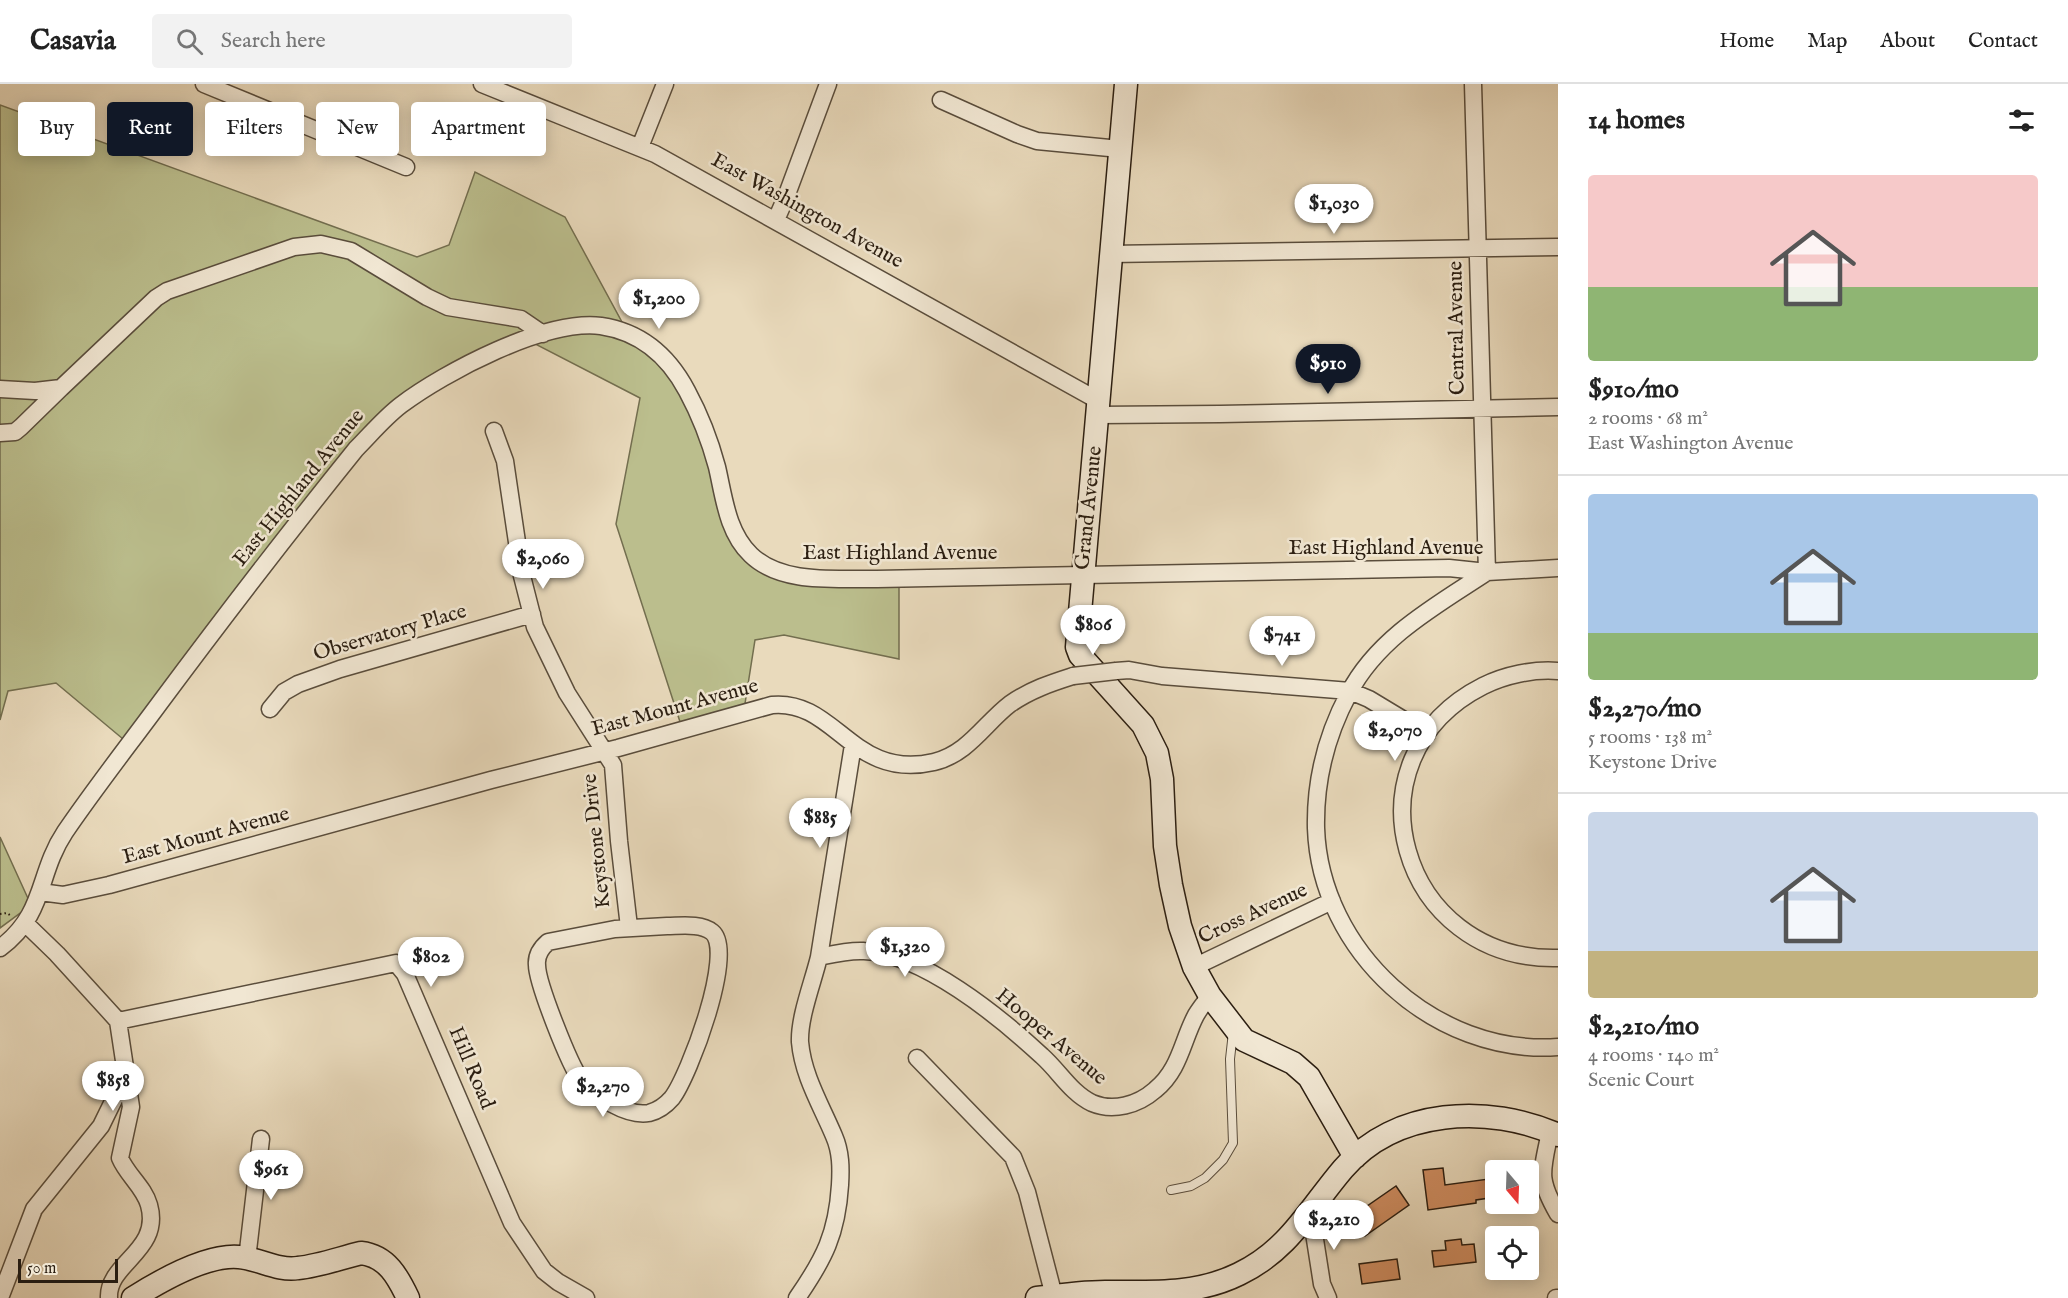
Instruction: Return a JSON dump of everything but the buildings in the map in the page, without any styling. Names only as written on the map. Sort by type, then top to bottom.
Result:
[{"type":"street","points":[[204,84],[406,167]]},
{"type":"street","name":"East Washington Avenue","points":[[482,84],[640,147],[776,220],[1098,408],[1220,414],[1558,407]]},
{"type":"street","points":[[640,147],[665,84]]},
{"type":"street","points":[[776,220],[828,84]]},
{"type":"street","name":"Grand Avenue","points":[[1126,84],[1077,647],[1080,655],[1143,725],[1157,753],[1162,779],[1165,846],[1171,885],[1180,926],[1194,967],[1209,996],[1244,1040],[1293,1063],[1309,1077],[1355,1157]]},
{"type":"street","name":"Central Avenue","points":[[1473,84],[1487,572]]},
{"type":"street","points":[[941,100],[1037,141],[1120,149]]},
{"type":"street","points":[[0,433],[15,432],[21,427],[156,298],[167,291],[294,247],[310,244],[336,246],[351,251],[427,297],[448,307],[521,319],[543,334]]},
{"type":"street","points":[[1110,254],[1558,247]]},
{"type":"street","name":"East Highland Avenue","points":[[0,948],[17,936],[26,924],[56,848],[88,799],[190,661],[364,440],[401,405],[469,363],[543,334],[582,326],[606,327],[638,337],[661,354],[687,391],[705,429],[728,516],[739,541],[751,555],[776,570],[818,578],[853,579],[1449,568],[1487,572],[1558,568]]},
{"type":"street","points":[[0,389],[34,391],[61,388]]},
{"type":"street","name":"Keystone Drive","points":[[494,431],[505,461],[513,527],[531,614],[559,679],[606,750],[613,765],[629,927]]},
{"type":"street","points":[[1487,572],[1408,624],[1384,647],[1350,691],[1324,755],[1316,806],[1317,838],[1332,901],[1362,953],[1402,997],[1430,1016],[1456,1029],[1492,1041],[1524,1047],[1558,1047]]},
{"type":"street","name":"Observatory Place","points":[[270,709],[284,692],[319,676],[531,614]]},
{"type":"street","name":"East Mount Avenue","points":[[40,892],[63,895],[110,885],[491,780],[780,705],[804,709],[853,745],[877,758],[899,765],[942,759],[967,746],[1008,706],[1038,687],[1073,675],[1116,670],[1162,676],[1350,691],[1370,699],[1427,734]]},
{"type":"street","points":[[1558,671],[1532,672],[1491,682],[1456,703],[1427,734],[1409,771],[1403,812],[1408,853],[1424,891],[1451,923],[1485,945],[1521,956],[1558,958]]},
{"type":"street","points":[[797,1298],[813,1275],[829,1244],[839,1208],[841,1168],[837,1144],[810,1083],[800,1043],[801,1028],[819,957],[853,745]]},
{"type":"street","name":"Cross Avenue","points":[[1194,967],[1332,901]]},
{"type":"street","points":[[26,924],[57,954],[118,1021],[123,1040],[131,1107],[120,1158],[148,1201],[150,1227],[142,1246],[114,1278],[109,1288],[109,1298]]},
{"type":"street","name":"Keystone Drive","points":[[629,927],[701,927],[709,930],[718,940],[720,953],[716,983],[697,1041],[673,1097],[659,1109],[641,1114],[612,1103],[581,1080],[573,1066],[536,963],[541,948],[548,942],[629,927]]},
{"type":"street","name":"Hooper Avenue","points":[[819,957],[864,951],[886,954],[912,962],[957,990],[1016,1032],[1045,1058],[1077,1093],[1094,1104],[1107,1107],[1126,1106],[1142,1099],[1166,1080],[1178,1060],[1196,1015],[1209,996]]},
{"type":"street","name":"Hill Road","points":[[118,1021],[396,963],[405,974],[440,1050],[512,1222],[544,1271],[586,1298]]},
{"type":"street","points":[[916,1058],[1013,1157],[1027,1192],[1046,1297],[1165,1292],[1202,1288],[1220,1282],[1258,1264],[1273,1253],[1311,1214],[1355,1157],[1395,1131],[1439,1119],[1487,1117],[1554,1134],[1544,1164],[1542,1182],[1558,1214]]},
{"type":"street","points":[[0,1298],[34,1209],[101,1126],[126,1077]]},
{"type":"street","points":[[248,1259],[261,1139]]},
{"type":"street","points":[[1311,1214],[1322,1284],[1328,1298]]},
{"type":"street","points":[[133,1298],[207,1262],[228,1257],[297,1269],[361,1253],[370,1254],[387,1264],[395,1273],[408,1298]]},
{"type":"lane","points":[[1171,1190],[1191,1186],[1205,1178],[1223,1160],[1233,1143],[1230,1059],[1233,1028]]},
{"type":"green space","points":[[0,105],[18,112],[18,156],[95,156],[95,140],[107,144],[107,156],[140,156],[417,257],[449,245],[475,172],[565,217],[628,333],[686,390],[749,551],[800,579],[899,581],[899,659],[784,635],[755,640],[744,710],[682,728],[616,524],[640,398],[520,336],[386,419],[129,744],[56,683],[8,691],[0,720]]},
{"type":"green space","points":[[0,837],[31,905],[0,928]]}]
